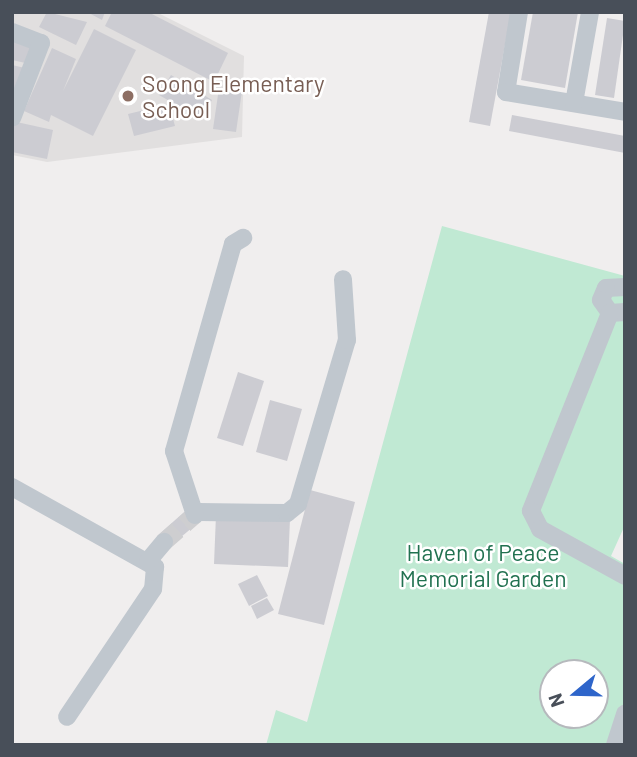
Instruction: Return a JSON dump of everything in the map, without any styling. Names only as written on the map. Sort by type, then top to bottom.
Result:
[{"type":"street","points":[[519,12],[506,92],[625,112]]},
{"type":"street","points":[[574,103],[590,12]]},
{"type":"street","points":[[12,32],[41,43],[12,118]]},
{"type":"street","points":[[243,238],[233,244],[174,451],[197,514],[287,513],[298,504],[347,340],[343,279]]},
{"type":"street","points":[[625,286],[612,285],[602,293],[617,313],[531,511],[540,529],[625,576]]},
{"type":"street","points":[[12,487],[148,561],[157,578],[153,589],[67,717]]},
{"type":"street","points":[[148,561],[164,542]]},
{"type":"street","points":[[615,745],[625,714]]},
{"type":"shaded area","name":"Soong Elementary School","points":[[12,12],[156,12],[244,56],[242,137],[47,162],[12,155]]},
{"type":"green space","name":"Haven of Peace Memorial Garden","points":[[442,226],[625,276],[625,525],[611,556],[625,564],[625,745],[266,745],[276,710],[307,722]]},
{"type":"building","points":[[47,12],[87,22],[76,45],[39,27]]},
{"type":"building","points":[[87,12],[105,12],[102,20]]},
{"type":"building","points":[[112,12],[148,12],[228,53],[214,82],[105,26]]},
{"type":"building","points":[[489,12],[511,12],[490,126],[469,122]]},
{"type":"building","points":[[533,12],[578,12],[565,88],[521,80]]},
{"type":"building","points":[[607,18],[625,21],[614,98],[595,95]]},
{"type":"building","points":[[94,29],[136,50],[93,136],[51,115],[49,122],[24,111],[52,48],[76,59],[63,91]]},
{"type":"building","points":[[12,39],[34,43],[30,64],[12,60]]},
{"type":"building","points":[[12,65],[25,68],[12,111]]},
{"type":"building","points":[[171,75],[212,100],[201,119],[159,95]]},
{"type":"building","points":[[219,88],[242,91],[236,132],[213,129]]},
{"type":"building","points":[[169,104],[175,126],[134,136],[128,114]]},
{"type":"building","points":[[512,115],[625,136],[625,153],[509,131]]},
{"type":"building","points":[[12,121],[53,130],[47,159],[12,152]]},
{"type":"building","points":[[238,372],[264,381],[243,446],[217,438]]},
{"type":"building","points":[[270,400],[302,409],[287,461],[256,452]]},
{"type":"building","points":[[310,490],[355,502],[324,625],[278,614]]},
{"type":"building","points":[[191,506],[199,522],[169,547],[157,536]]},
{"type":"building","points":[[216,515],[290,519],[288,567],[214,564]]},
{"type":"building","points":[[257,575],[268,596],[249,606],[238,584]]},
{"type":"building","points":[[267,598],[274,610],[257,619],[251,606]]},
{"type":"tunnel","points":[[164,542],[195,515]]},
{"type":"place","name":"Soong Elementary School","points":[[128,96]]}]
